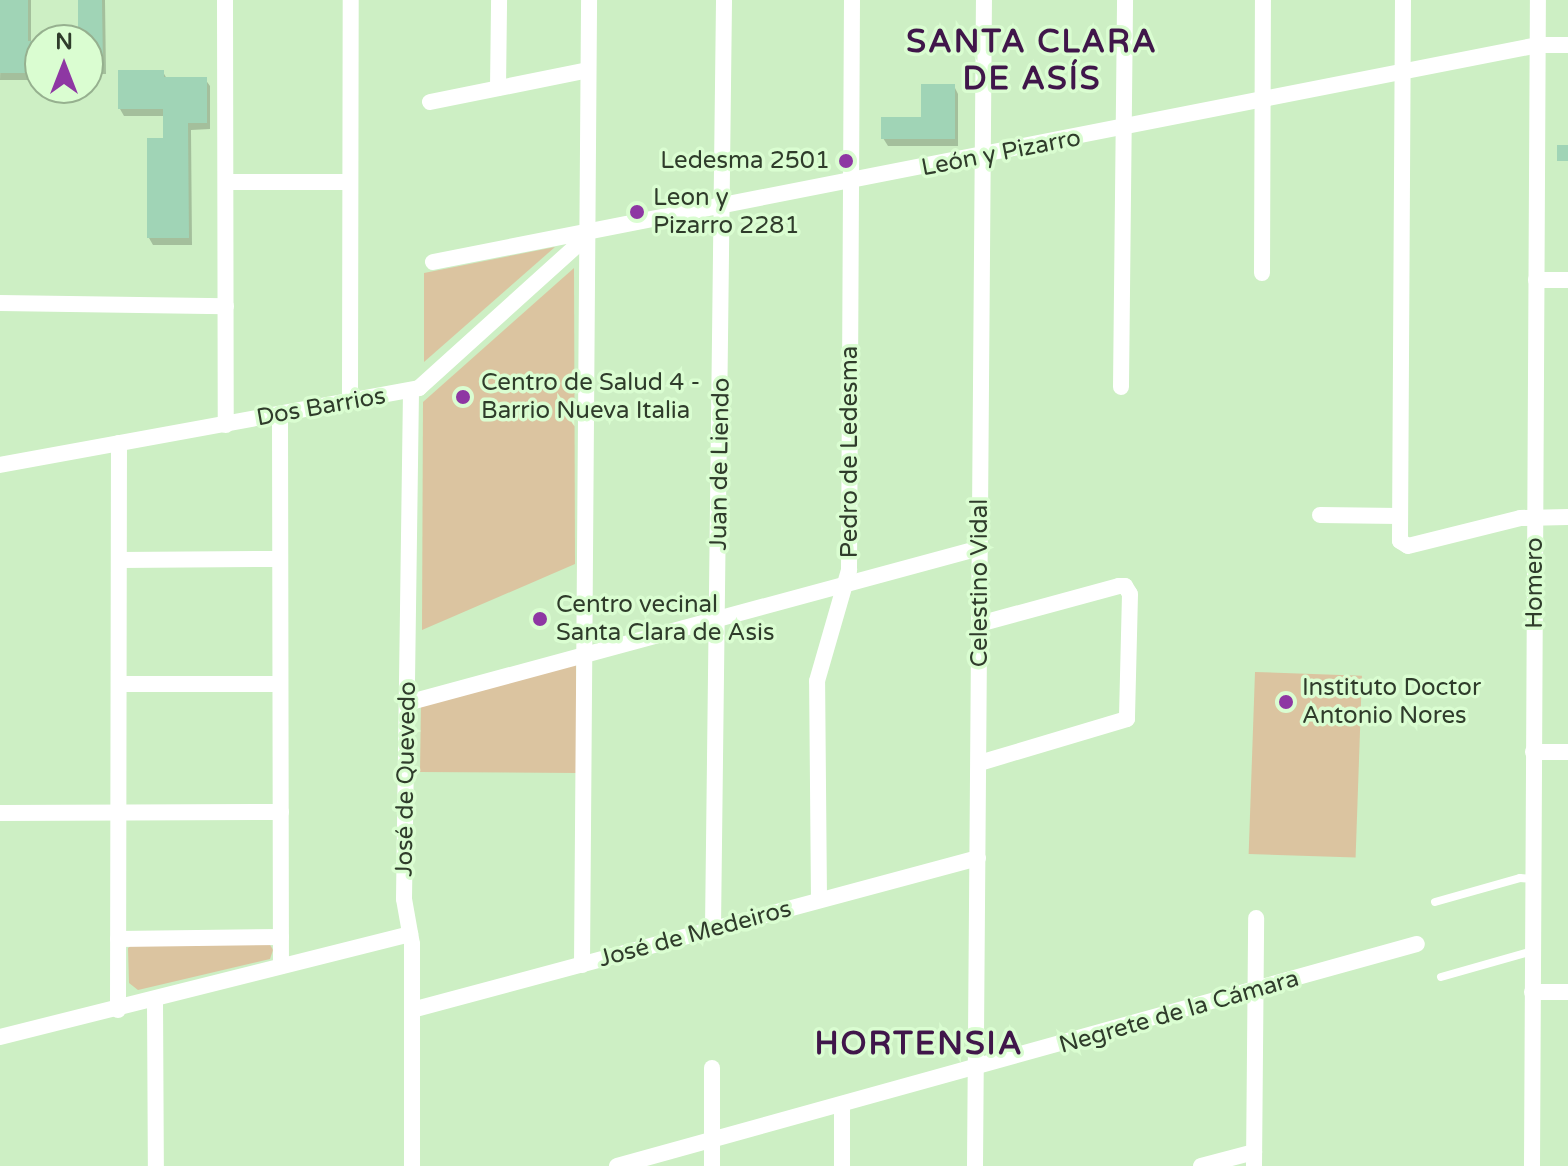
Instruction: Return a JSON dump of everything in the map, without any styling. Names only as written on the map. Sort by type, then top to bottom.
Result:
[{"type":"street","points":[[225,0],[226,425]]},
{"type":"street","points":[[350,401],[351,0]]},
{"type":"street","points":[[498,88],[499,0]]},
{"type":"street","points":[[582,965],[587,655],[589,0]]},
{"type":"street","name":"Juan de Liendo","points":[[713,928],[724,0]]},
{"type":"street","name":"Pedro de Ledesma","points":[[819,900],[817,681],[847,585],[852,0]]},
{"type":"street","name":"Celestino Vidal","points":[[975,1166],[984,0]]},
{"type":"street","points":[[1121,387],[1125,0]]},
{"type":"street","points":[[1262,273],[1263,0]]},
{"type":"street","points":[[1403,0],[1399,516],[1403,545],[1535,517],[1568,517]]},
{"type":"street","name":"Homero","points":[[1532,1166],[1538,0]]},
{"type":"street","name":"León y Pizarro","points":[[433,262],[1538,45],[1568,45]]},
{"type":"street","points":[[430,102],[588,70]]},
{"type":"street","points":[[226,182],[349,182]]},
{"type":"street","name":"Dos Barrios","points":[[0,465],[411,391],[425,385],[587,234]]},
{"type":"street","points":[[1536,280],[1568,280]]},
{"type":"street","points":[[0,303],[226,306]]},
{"type":"street","name":"José de Quevedo","points":[[411,391],[404,899],[410,934],[412,1166]]},
{"type":"street","points":[[280,415],[281,966]]},
{"type":"street","points":[[118,1010],[119,443]]},
{"type":"street","points":[[1320,515],[1399,516]]},
{"type":"street","points":[[407,703],[980,548]]},
{"type":"street","points":[[119,560],[279,559]]},
{"type":"street","points":[[979,624],[1125,586],[1130,594],[1129,714],[1123,722],[979,763]]},
{"type":"street","points":[[119,684],[280,684]]},
{"type":"street","points":[[1533,752],[1568,752]]},
{"type":"street","points":[[0,813],[281,812]]},
{"type":"street","name":"José de Medeiros","points":[[412,1010],[978,858]]},
{"type":"street","points":[[1201,1166],[1254,1159],[1256,918]]},
{"type":"street","points":[[0,1037],[155,1001],[410,934]]},
{"type":"street","points":[[118,939],[281,937]]},
{"type":"street","name":"Negrete de la Cámara","points":[[617,1166],[1256,992],[1417,944]]},
{"type":"street","points":[[1532,992],[1568,992]]},
{"type":"street","points":[[155,1001],[156,1166]]},
{"type":"street","points":[[712,1068],[712,1166]]},
{"type":"street","points":[[842,1106],[842,1166]]},
{"type":"lane","points":[[1435,902],[1520,878],[1533,879]]},
{"type":"lane","points":[[1441,977],[1532,951]]},
{"type":"shaded area","points":[[555,247],[424,362],[424,273]]},
{"type":"shaded area","points":[[574,268],[575,564],[422,630],[423,402]]},
{"type":"shaded area","points":[[576,662],[576,773],[420,772],[421,702]]},
{"type":"shaded area","points":[[1255,672],[1362,676],[1356,858],[1249,854]]},
{"type":"shaded area","points":[[269,943],[273,950],[270,959],[138,990],[129,983],[128,948],[133,944]]},
{"type":"building","points":[[0,0],[28,0],[28,24],[24,24],[24,73],[0,73]]},
{"type":"building","points":[[78,0],[102,0],[102,24],[78,24]]},
{"type":"building","points":[[118,70],[164,70],[164,77],[207,77],[207,123],[188,123],[189,238],[147,238],[147,138],[163,138],[163,109],[118,109]]},
{"type":"building","points":[[921,84],[955,84],[955,139],[881,139],[881,117],[921,117]]},
{"type":"building","points":[[1557,145],[1568,145],[1568,161],[1557,161]]},
{"type":"place","name":"Ledesma 2501","points":[[846,161]]},
{"type":"place","name":"Leon y Pizarro 2281","points":[[637,212]]},
{"type":"place","name":"Centro de Salud 4 - Barrio Nueva Italia","points":[[463,397]]},
{"type":"place","name":"Centro vecinal Santa Clara de Asis","points":[[540,619]]},
{"type":"place","name":"Instituto Doctor Antonio Nores","points":[[1286,702]]},
{"type":"district","name":"SANTA CLARA DE ASÍS","points":[[1032,62]]},
{"type":"district","name":"HORTENSIA","points":[[919,1044]]}]
